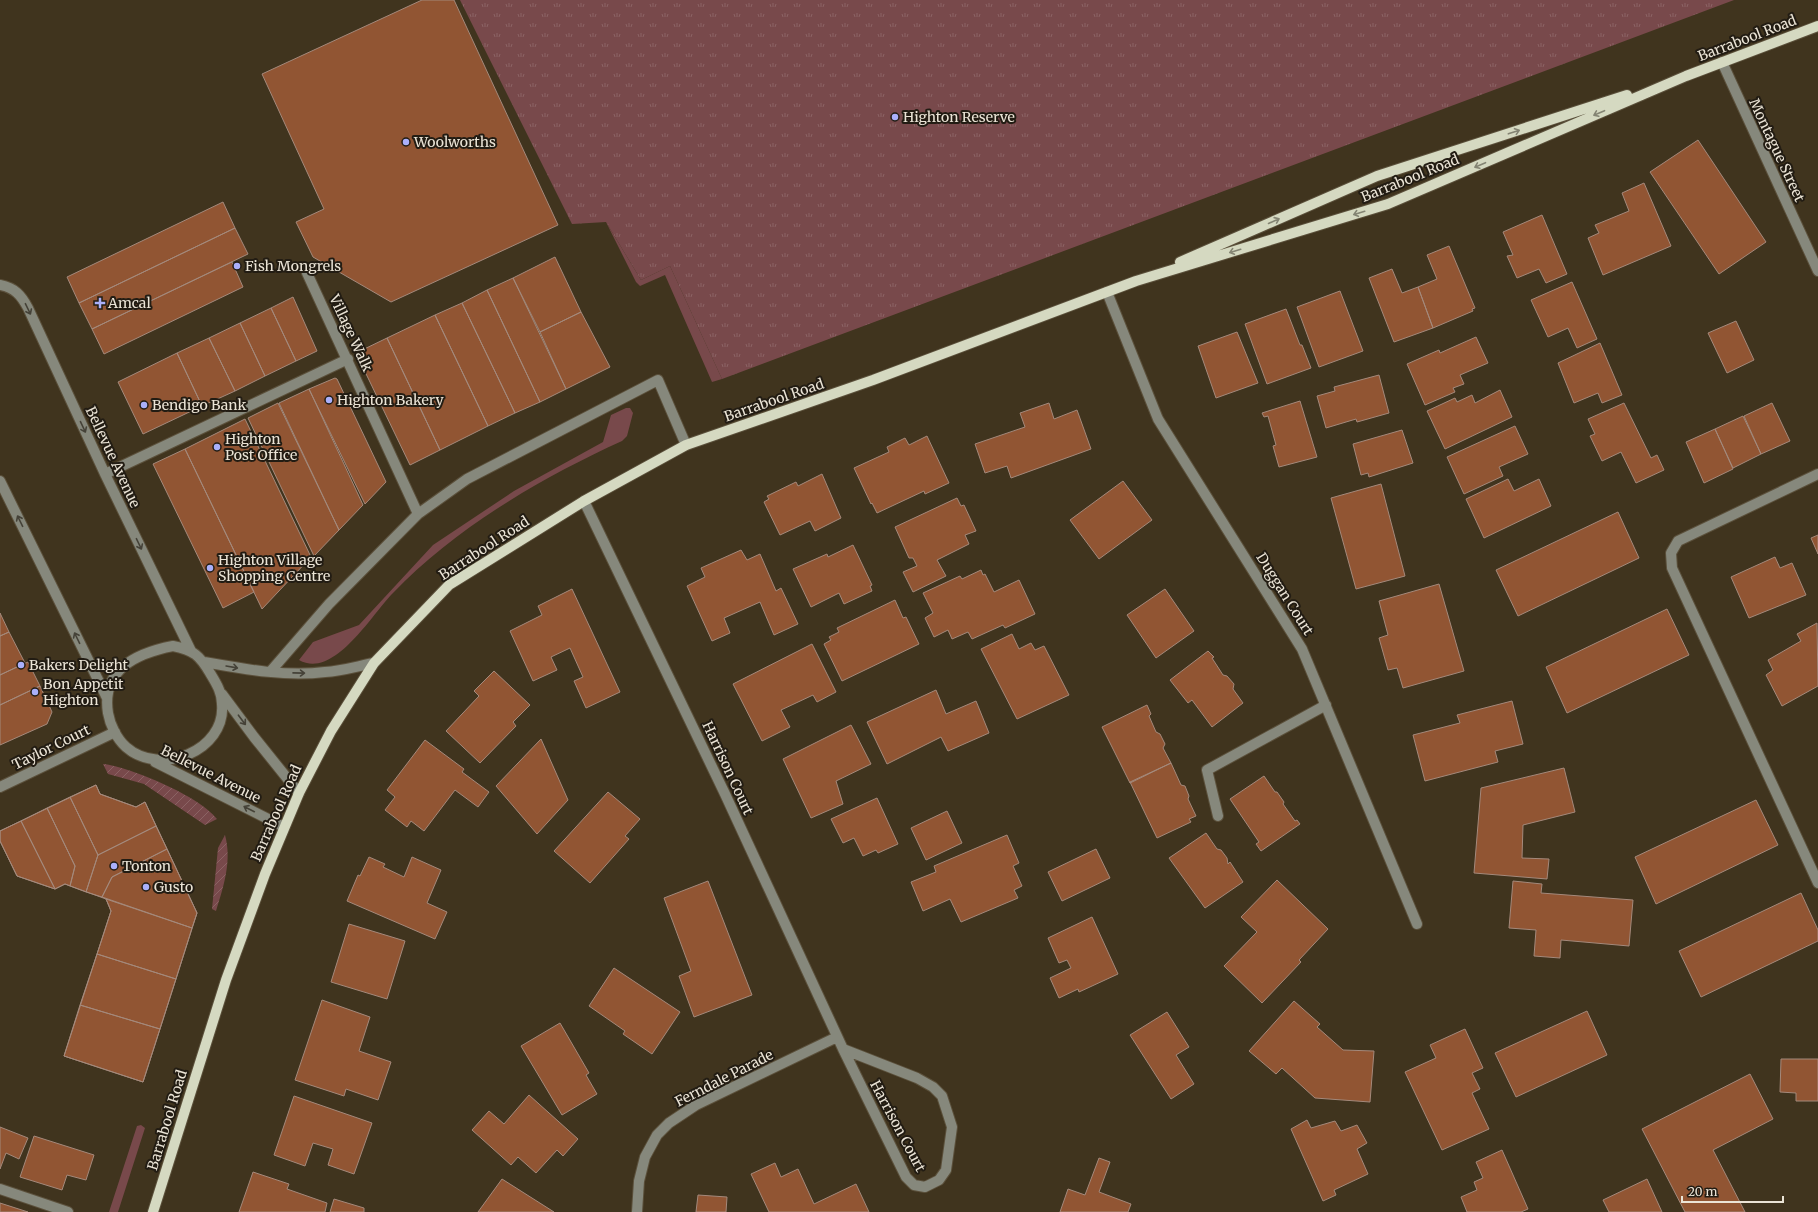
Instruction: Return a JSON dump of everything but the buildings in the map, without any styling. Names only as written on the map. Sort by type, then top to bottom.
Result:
[{"type":"main road","name":"Barrabool Road","points":[[1136,281],[1388,204],[1686,76],[1818,26]]},
{"type":"main road","name":"Barrabool Road","points":[[153,1212],[226,980],[284,827],[299,793],[331,731],[374,663],[449,585],[584,501],[686,445],[874,380],[1136,281],[1377,176],[1686,76]]},
{"type":"street","name":"Montague Street","points":[[1722,62],[1818,271]]},
{"type":"street","name":"Village Walk","points":[[307,273],[348,359],[418,514]]},
{"type":"street","name":"Bellevue Avenue","points":[[0,285],[14,289],[23,300],[191,651],[204,662],[219,688],[258,742],[299,793]]},
{"type":"street","name":"Duggan Court","points":[[1107,292],[1158,419],[1302,649],[1417,924]]},
{"type":"street","points":[[105,474],[348,359]]},
{"type":"street","points":[[270,672],[329,604],[418,514],[467,478],[658,380],[686,445]]},
{"type":"street","points":[[1818,474],[1678,541],[1670,553],[1672,568],[1818,883]]},
{"type":"street","name":"Bellevue Avenue","points":[[0,481],[107,698],[110,718],[115,732],[126,748],[284,827]]},
{"type":"street","name":"Harrison Court","points":[[584,501],[725,794],[837,1037],[906,1177],[914,1185],[922,1187],[932,1185],[939,1180],[946,1170],[952,1138],[952,1127],[939,1093],[933,1087],[917,1078],[843,1049]]},
{"type":"street","name":"Bellevue Avenue","points":[[107,698],[112,679],[119,670],[135,659],[162,648],[173,646],[191,651]]},
{"type":"street","points":[[204,662],[270,672],[298,674],[326,672],[374,663]]},
{"type":"street","name":"Bellevue Avenue","points":[[146,757],[175,760],[182,758],[200,748],[210,738],[220,722],[222,705],[219,688]]},
{"type":"street","points":[[1218,816],[1207,770],[1326,706]]},
{"type":"street","name":"Taylor Court","points":[[0,787],[115,732]]},
{"type":"street","name":"Ferndale Parade","points":[[637,1212],[639,1181],[645,1157],[657,1136],[669,1123],[696,1105],[837,1037]]},
{"type":"street","points":[[0,1189],[68,1212]]},
{"type":"green space","points":[[460,0],[1734,0],[722,379],[670,266],[641,280],[606,222],[572,224]]},
{"type":"green space","points":[[606,222],[641,280],[670,266],[722,379],[712,382],[665,275],[640,286],[636,282]]},
{"type":"green space","points":[[626,408],[630,408],[633,413],[627,436],[622,441],[591,455],[530,488],[471,526],[417,569],[393,593],[351,642],[339,653],[326,661],[312,664],[299,660],[313,642],[359,625],[433,545],[514,491],[603,442],[611,415]]},
{"type":"green space","points":[[103,764],[115,766],[164,784],[209,810],[217,819],[205,825],[144,784],[108,774]]},
{"type":"green space","points":[[225,835],[228,854],[226,873],[216,911],[212,909],[218,848]]},
{"type":"green space","points":[[141,1125],[145,1128],[118,1212],[109,1212],[137,1126]]},
{"type":"place","name":"Highton Reserve","points":[[895,117]]},
{"type":"place","name":"Woolworths","points":[[406,142]]},
{"type":"place","name":"Fish Mongrels","points":[[237,266]]},
{"type":"place","name":"Amcal","points":[[100,303]]},
{"type":"place","name":"Highton Bakery","points":[[329,400]]},
{"type":"place","name":"Bendigo Bank","points":[[144,405]]},
{"type":"place","name":"Highton Post Office","points":[[217,447]]},
{"type":"place","name":"Highton Village Shopping Centre","points":[[210,568]]},
{"type":"place","name":"Bakers Delight","points":[[21,665]]},
{"type":"place","name":"Bon Appetit Highton","points":[[35,692]]},
{"type":"place","name":"Tonton","points":[[114,866]]},
{"type":"place","name":"Gusto","points":[[146,887]]}]
